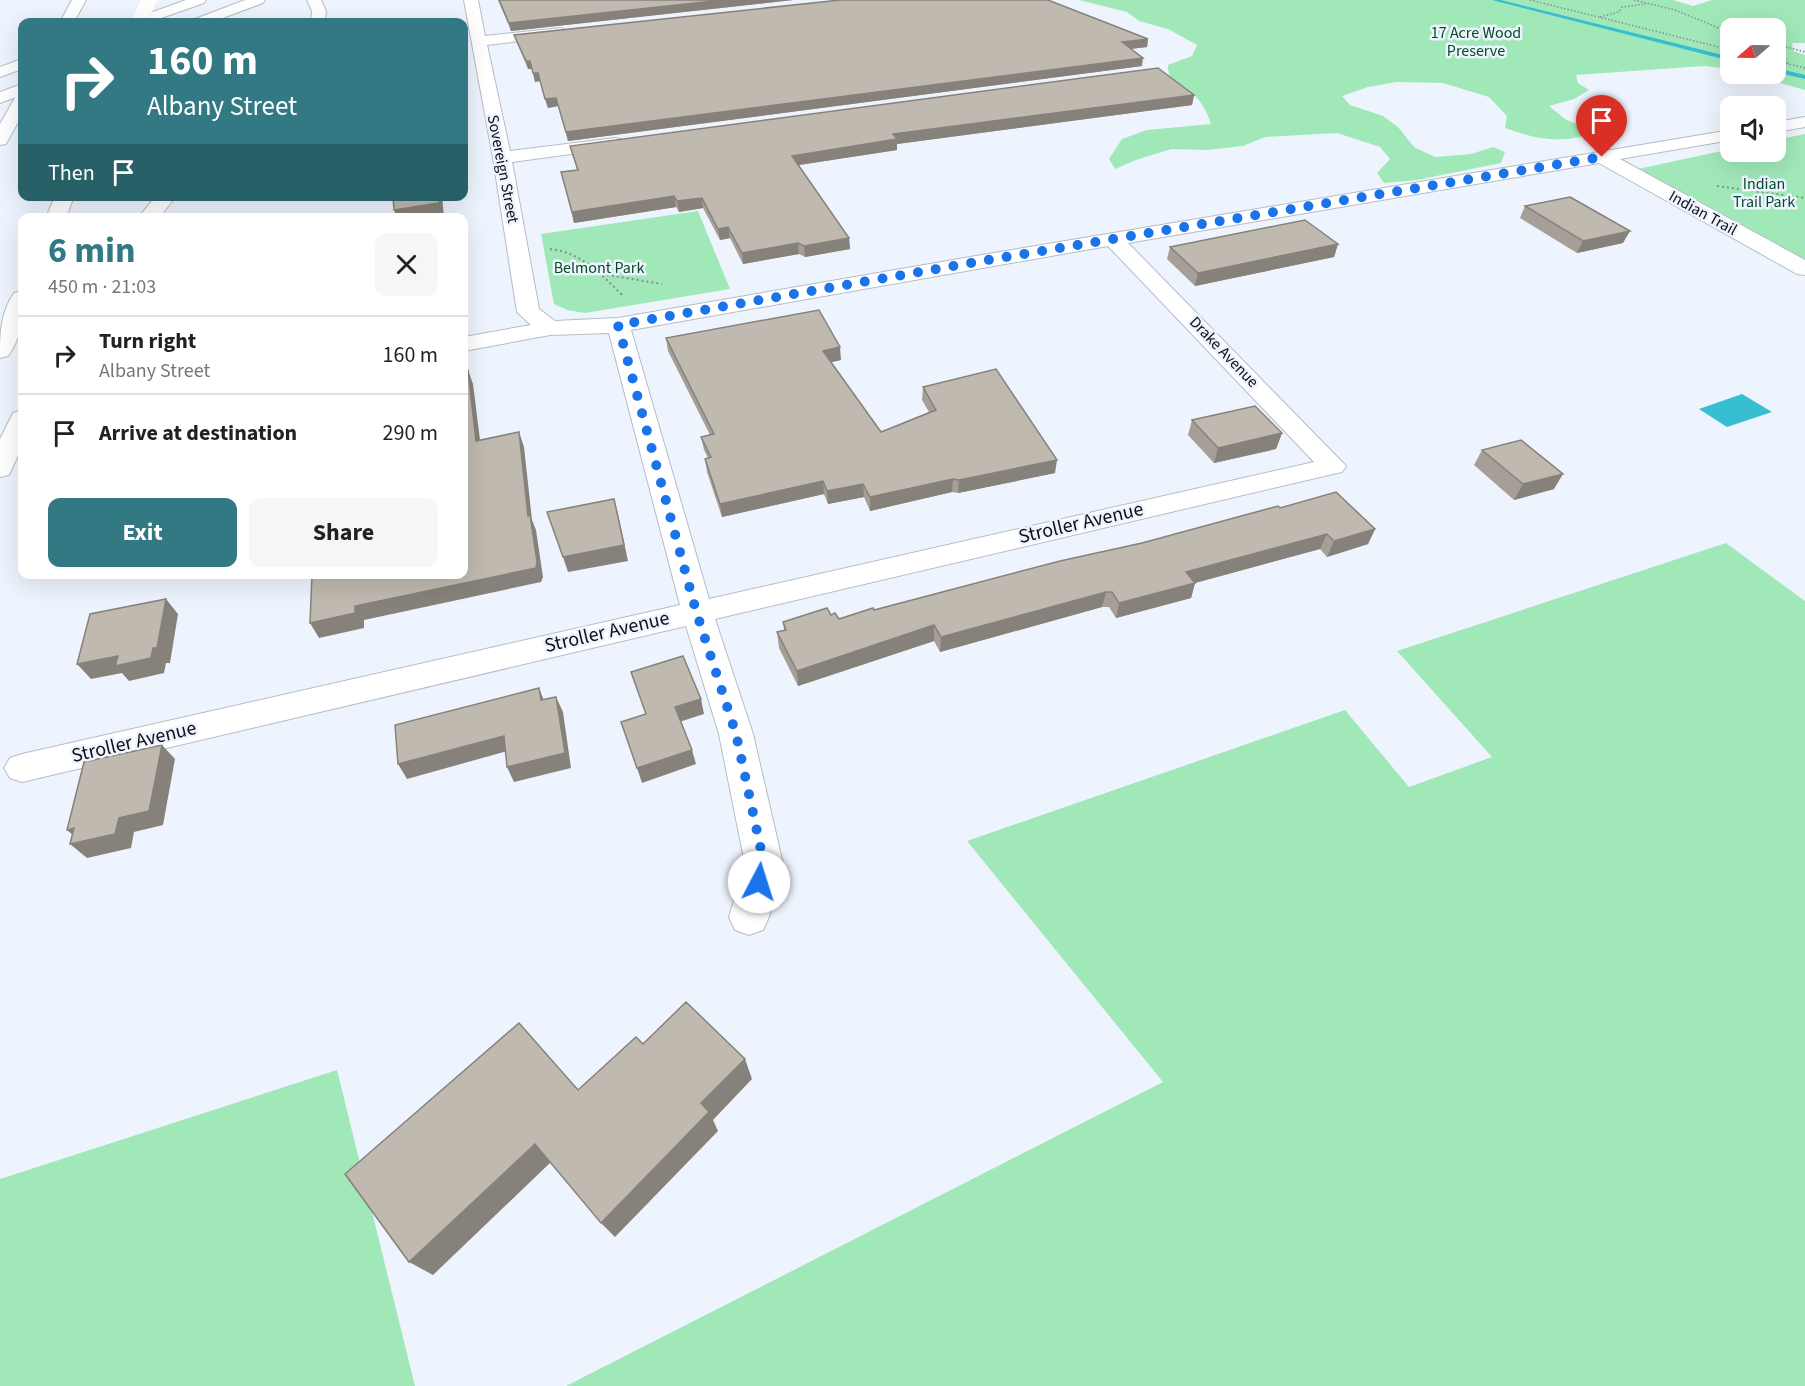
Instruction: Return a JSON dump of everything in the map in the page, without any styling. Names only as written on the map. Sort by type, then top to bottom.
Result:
[{"type":"main road","points":[[69,18],[79,0]]},
{"type":"main road","points":[[141,18],[149,0]]},
{"type":"main road","points":[[150,18],[199,0]]},
{"type":"main road","points":[[211,18],[258,0]]},
{"type":"main road","points":[[314,0],[319,10],[318,18]]},
{"type":"main road","name":"Sovereign Street","points":[[471,0],[519,250],[528,312],[550,328]]},
{"type":"main road","points":[[478,41],[580,30]]},
{"type":"main road","points":[[0,72],[18,65]]},
{"type":"main road","points":[[0,98],[18,91]]},
{"type":"main road","points":[[0,140],[18,107]]},
{"type":"main road","points":[[1786,125],[1805,122]]},
{"type":"main road","points":[[468,343],[550,328],[618,325],[1720,137]]},
{"type":"main road","points":[[502,158],[632,141]]},
{"type":"main road","name":"Indian Trail","points":[[1602,157],[1805,270]]},
{"type":"main road","points":[[152,213],[163,201]]},
{"type":"main road","name":"Drake Avenue","points":[[1114,240],[1333,466]]},
{"type":"main road","points":[[0,351],[18,308]]},
{"type":"main road","points":[[618,325],[696,611],[736,734],[764,864],[749,917]]},
{"type":"main road","points":[[0,469],[18,427]]},
{"type":"main road","name":"Stroller Avenue","points":[[22,768],[1333,466]]},
{"type":"path","points":[[1530,0],[1720,47]]},
{"type":"path","points":[[1634,0],[1675,10],[1720,28]]},
{"type":"path","points":[[1600,17],[1619,12],[1622,7],[1652,3]]},
{"type":"path","points":[[1786,47],[1805,52]]},
{"type":"path","points":[[1786,60],[1788,64],[1805,68]]},
{"type":"path","points":[[519,250],[565,250],[590,262],[649,319]]},
{"type":"path","points":[[601,273],[662,284]]},
{"type":"green space","name":"17 Acre Wood Preserve","points":[[1079,0],[1673,0],[1693,6],[1712,0],[1805,0],[1805,43],[1792,43],[1793,51],[1805,55],[1805,90],[1784,84],[1786,84],[1786,18],[1720,18],[1720,68],[1704,66],[1576,75],[1578,83],[1589,90],[1574,99],[1549,106],[1565,119],[1594,132],[1582,136],[1560,139],[1538,138],[1505,128],[1507,116],[1489,97],[1443,83],[1396,82],[1368,87],[1342,96],[1350,105],[1383,116],[1398,127],[1414,147],[1435,157],[1471,154],[1493,147],[1505,152],[1501,163],[1417,180],[1384,183],[1377,173],[1390,159],[1380,147],[1337,133],[1265,137],[1243,146],[1207,150],[1171,149],[1115,169],[1109,159],[1122,139],[1147,130],[1211,124],[1200,102],[1176,83],[1168,71],[1168,65],[1192,56],[1197,45],[1168,29],[1139,21],[1127,12]]},
{"type":"green space","name":"Indian Trail Park","points":[[1805,134],[1805,262],[1633,170],[1720,151],[1720,162],[1786,162],[1786,138]]},
{"type":"green space","name":"Belmont Park","points":[[698,211],[730,289],[585,313],[567,310],[554,304],[541,234]]},
{"type":"green space","points":[[1726,543],[1805,601],[1805,1386],[566,1386],[1163,1082],[967,841],[1345,710],[1409,787],[1492,757],[1397,651]]},
{"type":"green space","points":[[337,1070],[415,1386],[0,1386],[0,1179]]},
{"type":"water","points":[[1742,394],[1772,412],[1727,427],[1699,409]]},
{"type":"building","points":[[499,0],[723,0],[509,23]]},
{"type":"building","points":[[840,0],[1048,0],[1148,39],[1122,42],[1143,58],[566,132],[556,98],[545,99],[538,73],[533,73],[530,61],[526,61],[514,35]]},
{"type":"building","points":[[1158,68],[1194,95],[893,134],[897,139],[792,156],[849,238],[804,246],[798,243],[742,253],[728,227],[718,229],[702,198],[677,201],[674,196],[572,212],[561,172],[578,170],[570,146]]},
{"type":"building","points":[[1570,197],[1630,231],[1583,241],[1525,206]]},
{"type":"building","points":[[393,201],[439,201],[439,203],[394,210]]},
{"type":"building","points":[[1305,220],[1338,244],[1198,273],[1170,247]]},
{"type":"building","points":[[819,310],[840,347],[823,351],[881,432],[936,410],[923,387],[996,369],[1057,460],[870,497],[863,484],[827,491],[823,481],[720,504],[705,459],[711,457],[701,437],[714,434],[666,338]]},
{"type":"building","points":[[468,370],[476,441],[519,432],[536,568],[355,606],[355,613],[310,623],[312,579],[468,579]]},
{"type":"building","points":[[1255,406],[1282,433],[1218,448],[1192,420]]},
{"type":"building","points":[[1521,440],[1563,474],[1523,484],[1482,450]]},
{"type":"building","points":[[1336,492],[1375,529],[1334,541],[1327,534],[1186,572],[1195,583],[1119,603],[1112,592],[1106,592],[941,637],[934,625],[797,671],[777,632],[786,630],[783,622],[827,608],[831,615],[835,613],[839,619],[873,608],[874,610],[1060,561],[1142,543]]},
{"type":"building","points":[[614,499],[624,545],[563,557],[547,512]]},
{"type":"building","points":[[166,599],[157,648],[153,648],[151,658],[115,666],[118,656],[77,664],[90,614]]},
{"type":"building","points":[[683,656],[701,699],[675,707],[692,750],[637,768],[621,722],[646,714],[631,672]]},
{"type":"building","points":[[539,688],[541,700],[556,697],[565,753],[507,767],[504,736],[398,764],[395,725]]},
{"type":"building","points":[[162,745],[149,811],[119,818],[115,834],[70,844],[74,828],[67,830],[84,762]]},
{"type":"building","points":[[686,1002],[745,1059],[701,1103],[709,1112],[601,1223],[535,1144],[409,1262],[345,1174],[519,1023],[578,1090],[636,1037],[643,1044]]},
{"type":"waterway","points":[[1495,0],[1720,56]]},
{"type":"waterway","points":[[1786,72],[1805,77]]},
{"type":"route","points":[[759,882],[764,864],[736,734],[696,611],[618,325],[982,261],[1602,157]]}]
